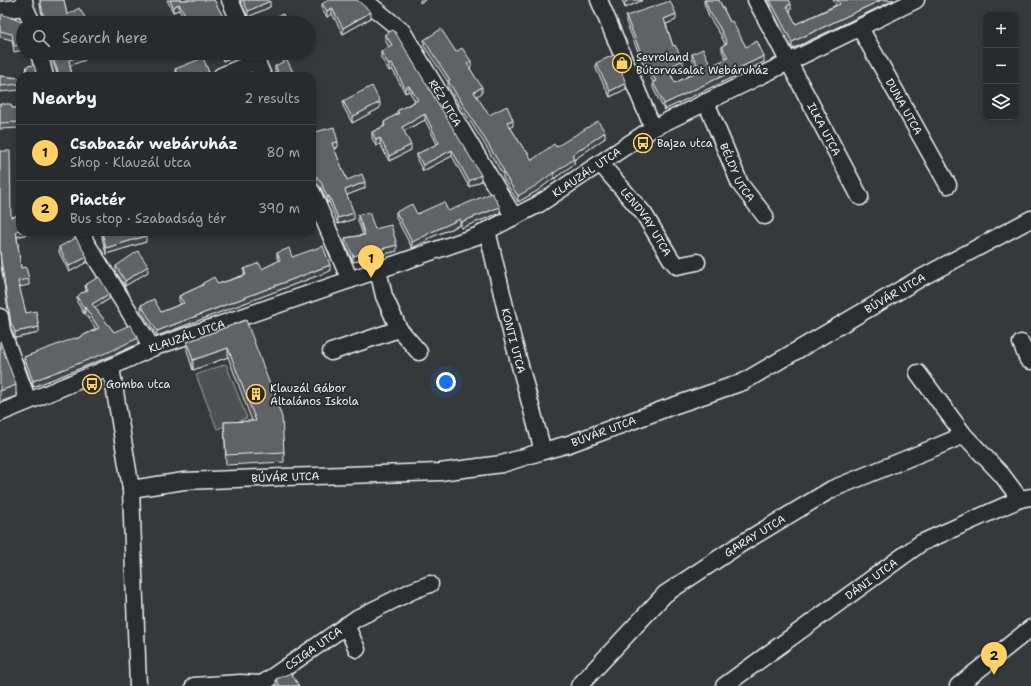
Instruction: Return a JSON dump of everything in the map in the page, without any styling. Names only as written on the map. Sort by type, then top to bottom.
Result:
[{"type":"street","points":[[230,0],[237,16]]},
{"type":"street","name":"RÉZ UTCA","points":[[364,0],[402,31],[514,217]]},
{"type":"street","points":[[599,0],[653,128]]},
{"type":"street","points":[[756,0],[790,62]]},
{"type":"street","name":"KLAUZÁL UTCA","points":[[0,413],[111,367],[152,348],[477,236],[539,204],[653,128],[916,0]]},
{"type":"street","points":[[0,10],[24,4],[29,16]]},
{"type":"street","name":"DUNA UTCA","points":[[860,28],[948,185]]},
{"type":"street","points":[[41,60],[44,72]]},
{"type":"street","points":[[228,72],[250,60]]},
{"type":"street","points":[[256,60],[261,72]]},
{"type":"street","name":"ILKA UTCA","points":[[790,62],[860,197]]},
{"type":"street","name":"BÉLDY UTCA","points":[[706,102],[740,184],[764,216]]},
{"type":"street","name":"LENDVAY UTCA","points":[[600,163],[644,214],[674,263],[678,266],[697,262]]},
{"type":"street","points":[[316,201],[350,280]]},
{"type":"street","name":"BÚVÁR UTCA","points":[[131,489],[184,481],[292,476],[440,472],[502,464],[569,444],[743,382],[919,279],[1031,219]]},
{"type":"street","name":"KONTI UTCA","points":[[487,230],[512,336],[543,451]]},
{"type":"street","points":[[84,236],[85,241],[152,348]]},
{"type":"street","points":[[378,270],[384,296],[399,330],[419,352]]},
{"type":"street","points":[[0,317],[2,331],[28,401]]},
{"type":"street","points":[[331,352],[399,330]]},
{"type":"street","points":[[1021,342],[1028,360],[1031,361]]},
{"type":"street","points":[[111,367],[131,489],[138,686]]},
{"type":"street","points":[[918,373],[964,435],[1026,498]]},
{"type":"street","name":"GARAY UTCA","points":[[579,686],[665,594],[726,553],[832,489],[964,435]]},
{"type":"street","name":"DÁNI UTCA","points":[[724,686],[921,543],[1026,498]]},
{"type":"street","name":"CSIGA UTCA","points":[[262,685],[357,618],[405,594],[430,584]]},
{"type":"street","name":"CSIGA UTCA","points":[[346,626],[357,649]]},
{"type":"street","points":[[958,686],[1031,628]]},
{"type":"street","points":[[194,686],[240,683],[262,685]]},
{"type":"shaded area","points":[[226,364],[247,418],[217,429],[196,375]]},
{"type":"building","points":[[40,0],[64,0],[67,15],[79,8],[84,16],[43,16]]},
{"type":"building","points":[[170,0],[214,0],[223,16],[186,16],[179,4],[173,7]]},
{"type":"building","points":[[243,0],[269,0],[270,1],[248,11]]},
{"type":"building","points":[[328,0],[357,0],[371,12],[343,28],[332,8],[327,11],[322,4]]},
{"type":"building","points":[[705,0],[719,0],[730,22],[732,21],[746,47],[757,41],[764,56],[664,104],[653,82],[656,81],[641,53],[626,16],[670,1],[676,14],[664,19],[673,46],[675,45],[683,60],[668,68],[675,83],[700,70],[692,54],[703,49],[711,66],[728,58],[722,46],[727,43],[720,28],[709,11]]},
{"type":"building","points":[[770,0],[789,0],[791,4],[787,6],[796,24],[840,4],[837,0],[881,0],[792,42]]},
{"type":"building","points":[[2,14],[16,20],[16,46],[14,46],[12,34],[0,31]]},
{"type":"building","points":[[441,29],[456,52],[462,48],[471,61],[467,64],[482,87],[474,92],[489,115],[507,106],[513,120],[507,122],[532,160],[554,144],[556,147],[598,121],[605,132],[572,155],[574,159],[537,185],[518,196],[482,134],[448,81],[450,80],[424,40]]},
{"type":"building","points":[[393,30],[481,175],[469,181],[452,150],[423,165],[417,154],[439,143],[425,114],[402,127],[411,145],[389,156],[380,138],[376,140],[372,132],[385,126],[384,122],[399,113],[397,111],[418,100],[409,86],[405,88],[392,63],[389,65],[381,52],[392,45],[385,34]]},
{"type":"building","points":[[614,55],[626,83],[610,91],[596,63]]},
{"type":"building","points":[[54,60],[69,60],[71,72],[58,72]]},
{"type":"building","points":[[198,60],[204,60],[209,72],[176,72],[175,69]]},
{"type":"building","points":[[287,60],[293,72],[276,72],[278,71],[275,66]]},
{"type":"building","points":[[34,65],[36,72],[26,72],[27,66]]},
{"type":"building","points":[[0,76],[16,78],[16,84],[0,86]]},
{"type":"building","points":[[372,86],[380,102],[352,117],[343,101]]},
{"type":"building","points":[[0,104],[11,104],[12,108],[16,108],[16,122],[0,123]]},
{"type":"building","points":[[334,127],[338,142],[332,143],[347,180],[362,174],[365,182],[345,190],[354,213],[338,218],[329,196],[327,197],[321,182],[316,176],[316,132]]},
{"type":"building","points":[[0,151],[10,151],[11,217],[16,216],[16,236],[21,268],[26,267],[29,279],[18,281],[26,313],[36,311],[39,327],[15,332],[11,323],[0,248]]},
{"type":"building","points":[[492,193],[500,207],[461,222],[460,219],[412,242],[396,212],[412,204],[417,214],[444,202],[448,211]]},
{"type":"building","points":[[369,212],[375,229],[391,225],[397,245],[353,256],[345,238],[365,235],[358,215]]},
{"type":"building","points":[[103,236],[146,236],[106,248]]},
{"type":"building","points":[[76,238],[87,257],[69,266],[59,247]]},
{"type":"building","points":[[323,246],[330,265],[157,331],[141,305],[154,299],[161,312],[184,303],[179,296],[203,285],[203,283],[214,277],[218,284],[246,275],[244,269],[259,263],[262,269],[280,260],[277,253],[289,248],[292,257]]},
{"type":"building","points":[[138,251],[148,266],[125,281],[116,266]]},
{"type":"building","points":[[99,277],[109,294],[92,304],[114,332],[130,325],[138,338],[111,351],[33,381],[24,357],[75,338],[76,339],[99,328],[77,297],[82,292],[83,293],[88,290],[85,285]]},
{"type":"building","points":[[246,320],[282,417],[284,452],[226,455],[224,422],[256,421],[228,348],[193,360],[187,342]]},
{"type":"building","points":[[0,341],[16,385],[0,391]]},
{"type":"building","points":[[291,673],[299,686],[280,686],[276,679]]},
{"type":"place","name":"Sevroland Bútorvasalat Webáruház","points":[[622,63]]},
{"type":"place","name":"Bajza utca","points":[[643,143]]},
{"type":"place","name":"Csabazár webáruház","points":[[371,278]]},
{"type":"place","name":"Gomba utca","points":[[92,384]]},
{"type":"place","name":"Klauzál Gábor Általános Iskola","points":[[256,394]]},
{"type":"place","name":"Piactér","points":[[994,675]]}]
